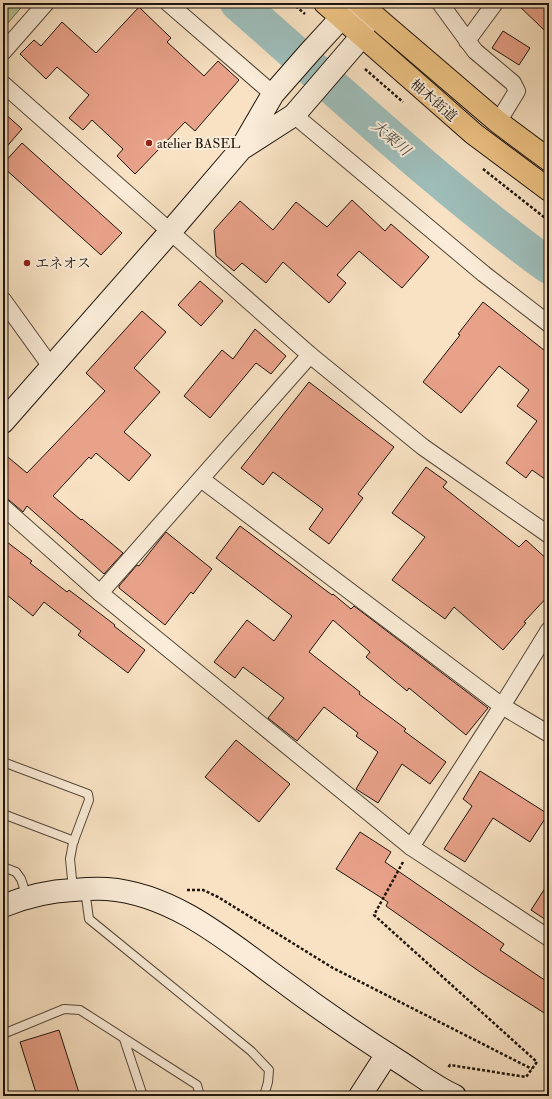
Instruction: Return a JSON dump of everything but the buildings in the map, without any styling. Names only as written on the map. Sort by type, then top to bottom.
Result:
[{"type":"main road","name":"柚木街道","points":[[325,3],[397,68],[474,134],[549,190]]},
{"type":"main road","name":"柚木街道","points":[[363,6],[498,122],[549,160]]},
{"type":"street","points":[[3,52],[46,3]]},
{"type":"street","points":[[168,3],[279,88]]},
{"type":"street","points":[[440,3],[475,51],[513,83],[517,91],[498,122]]},
{"type":"street","points":[[467,41],[495,3]]},
{"type":"street","points":[[241,150],[301,107],[362,36],[363,6]]},
{"type":"street","points":[[3,422],[52,368],[241,150],[279,88],[314,47],[341,18],[363,6]]},
{"type":"street","points":[[3,84],[310,355],[423,447],[549,535]]},
{"type":"street","points":[[301,107],[484,274],[549,324]]},
{"type":"street","points":[[3,300],[52,368]]},
{"type":"street","points":[[100,593],[310,355]]},
{"type":"street","points":[[200,479],[502,706],[549,734]]},
{"type":"street","points":[[3,507],[100,593],[411,847],[549,938]]},
{"type":"street","points":[[411,847],[549,630]]},
{"type":"street","points":[[3,906],[62,890],[79,889],[107,889],[133,893],[162,903],[190,916],[219,934],[294,990],[388,1054],[455,1096]]},
{"type":"street","points":[[360,1096],[388,1054]]},
{"type":"lane","points":[[3,762],[88,794],[88,803],[74,841],[70,859],[89,920],[251,1051],[269,1070],[268,1082],[264,1096]]},
{"type":"lane","points":[[3,814],[74,841]]},
{"type":"lane","points":[[3,867],[16,872],[21,879],[28,898]]},
{"type":"lane","points":[[3,1034],[64,1009],[80,1010],[197,1085],[200,1096]]},
{"type":"lane","points":[[124,1039],[143,1096]]},
{"type":"path","points":[[292,3],[305,14]]},
{"type":"path","points":[[411,847],[374,915],[537,1062],[526,1077],[450,1066]]},
{"type":"path","points":[[184,890],[203,890],[218,897],[333,968],[532,1069]]},
{"type":"green space","points":[[3,3],[25,3],[3,29]]},
{"type":"waterway","name":"大栗川","points":[[238,3],[468,204],[549,266]]},
{"type":"place","name":"atelier BASEL","points":[[149,143]]},
{"type":"place","name":"エネオス","points":[[27,263]]}]
